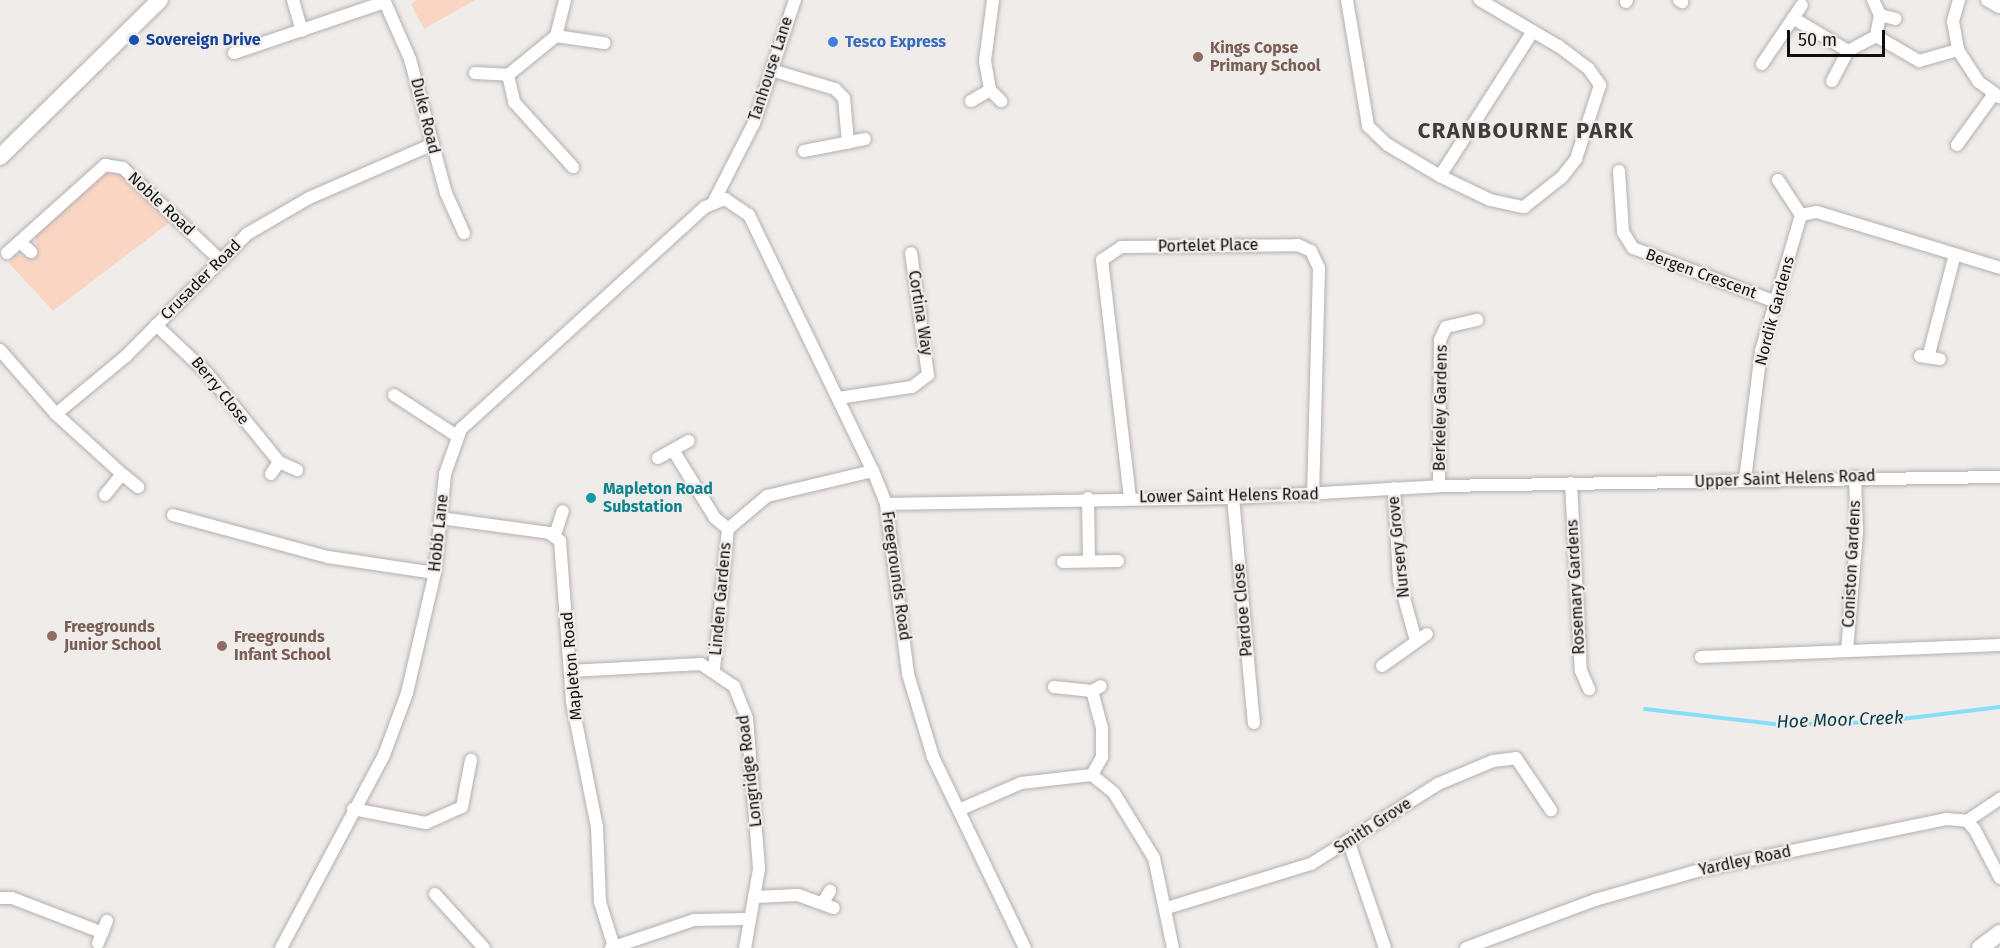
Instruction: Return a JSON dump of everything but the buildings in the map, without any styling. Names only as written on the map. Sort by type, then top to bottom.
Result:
[{"type":"street","points":[[0,158],[160,0]]},
{"type":"street","points":[[293,0],[302,31]]},
{"type":"street","points":[[475,74],[508,75],[537,57],[556,36],[565,0]]},
{"type":"street","name":"Tanhouse Lane","points":[[714,201],[754,123],[795,0]]},
{"type":"street","points":[[993,0],[985,61],[990,90],[1001,100]]},
{"type":"street","points":[[1347,0],[1368,126],[1440,176],[1490,200],[1524,207],[1562,177],[1576,159],[1600,85],[1589,69],[1533,31],[1480,0]]},
{"type":"street","points":[[1873,0],[1880,15],[1876,36]]},
{"type":"street","points":[[1957,145],[1997,96],[1958,50],[1953,21],[1959,0]]},
{"type":"street","points":[[1987,0],[1999,7]]},
{"type":"street","points":[[234,53],[384,1]]},
{"type":"street","name":"Duke Road","points":[[384,1],[423,97],[431,145],[464,233]]},
{"type":"street","points":[[1762,64],[1802,5]]},
{"type":"street","points":[[1880,15],[1896,19]]},
{"type":"street","points":[[1793,18],[1848,51]]},
{"type":"street","points":[[1440,176],[1533,31]]},
{"type":"street","points":[[556,36],[604,43]]},
{"type":"street","points":[[1876,36],[1918,62],[1958,50]]},
{"type":"street","points":[[1832,81],[1848,51],[1876,36]]},
{"type":"street","points":[[771,70],[835,89],[844,98],[848,143]]},
{"type":"street","points":[[508,75],[514,102],[573,167]]},
{"type":"street","points":[[971,101],[990,90]]},
{"type":"street","points":[[804,151],[865,139]]},
{"type":"street","name":"Crusader Road","points":[[56,414],[156,326],[218,258],[309,198],[431,145]]},
{"type":"street","name":"Noble Road","points":[[7,253],[105,165],[123,168],[218,258]]},
{"type":"street","name":"Bergen Crescent","points":[[1618,171],[1623,232],[1633,248],[1776,302]]},
{"type":"street","points":[[1778,180],[1801,215],[1817,212],[2000,268]]},
{"type":"street","name":"Freegrounds Road","points":[[714,201],[734,201],[749,215],[873,471],[886,504],[908,674],[933,757],[961,809],[1025,948]]},
{"type":"street","name":"Hobb Lane","points":[[281,948],[353,809],[384,755],[407,693],[435,573],[445,474],[457,436],[481,405],[714,201]]},
{"type":"street","name":"Nordik Gardens","points":[[1746,480],[1761,351],[1801,215]]},
{"type":"street","points":[[20,242],[31,252]]},
{"type":"street","name":"Portelet Place","points":[[1130,498],[1102,260],[1121,247],[1298,245],[1311,251],[1318,268],[1314,495]]},
{"type":"street","points":[[1930,356],[1955,254]]},
{"type":"street","name":"Cortina Way","points":[[838,398],[912,387],[928,375],[914,258]]},
{"type":"street","name":"Berkeley Gardens","points":[[1439,486],[1440,340],[1446,327],[1477,320]]},
{"type":"street","name":"Berry Close","points":[[156,326],[207,373],[279,462],[297,470]]},
{"type":"street","points":[[2,356],[56,414],[138,487]]},
{"type":"street","points":[[394,395],[457,436]]},
{"type":"street","points":[[658,458],[689,441]]},
{"type":"street","name":"Linden Gardens","points":[[674,450],[715,518],[728,529]]},
{"type":"street","points":[[271,474],[279,462]]},
{"type":"street","name":"Linden Gardens","points":[[714,669],[728,529],[767,496],[873,471]]},
{"type":"street","points":[[105,495],[122,474]]},
{"type":"street","name":"Upper Saint Helens Road","points":[[1570,483],[1855,477],[2000,477]]},
{"type":"street","name":"Coniston Gardens","points":[[1847,651],[1857,532],[1855,477]]},
{"type":"street","name":"Lower Saint Helens Road","points":[[886,504],[1088,498],[1233,498],[1314,495],[1394,488],[1570,483]]},
{"type":"street","name":"Rosemary Gardens","points":[[1570,483],[1581,671],[1589,689]]},
{"type":"street","name":"Nursery Grove","points":[[1382,666],[1421,637],[1400,580],[1394,488]]},
{"type":"street","points":[[1088,498],[1089,561]]},
{"type":"street","name":"Pardoe Close","points":[[1233,498],[1254,723]]},
{"type":"street","points":[[440,518],[555,535],[563,511]]},
{"type":"street","points":[[173,515],[328,557],[435,573]]},
{"type":"street","name":"Mapleton Road","points":[[555,535],[564,554],[570,671],[597,827],[600,902],[613,947]]},
{"type":"street","points":[[1063,562],[1118,561]]},
{"type":"street","name":"Coniston Gardens","points":[[1701,657],[2000,645]]},
{"type":"street","points":[[570,671],[674,664],[714,669]]},
{"type":"street","name":"Longridge Road","points":[[714,669],[734,686],[747,719],[759,858],[755,897],[748,919],[745,948]]},
{"type":"street","points":[[1054,687],[1097,688],[1102,728],[1102,757],[1092,775]]},
{"type":"street","name":"Smith Grove","points":[[1167,908],[1311,864],[1349,843],[1438,784],[1493,761],[1516,758],[1551,810]]},
{"type":"street","points":[[353,809],[426,823],[462,807],[471,760]]},
{"type":"street","points":[[961,809],[1021,783],[1092,775],[1114,793],[1154,858],[1167,908],[1173,948]]},
{"type":"street","points":[[2000,799],[1967,821],[2000,878]]},
{"type":"street","name":"Yardley Road","points":[[1466,948],[1595,900],[1700,870],[1946,819],[1967,821]]},
{"type":"street","points":[[1349,843],[1385,948]]},
{"type":"street","points":[[435,894],[484,948]]},
{"type":"street","points":[[755,897],[798,895],[829,900]]},
{"type":"street","points":[[0,898],[12,898],[103,932]]},
{"type":"street","points":[[613,947],[694,920],[748,919]]},
{"type":"street","points":[[1980,948],[2000,933]]},
{"type":"shaded area","points":[[416,0],[475,0],[424,29],[411,4]]},
{"type":"shaded area","points":[[107,171],[121,173],[170,222],[53,311],[8,262],[16,254],[32,259],[38,253],[35,233]]},
{"type":"waterway","name":"Hoe Moor Creek","points":[[1645,709],[1782,725],[1877,722],[2000,707]]},
{"type":"place","name":"Sovereign Drive","points":[[134,40]]},
{"type":"place","name":"Tesco Express","points":[[833,42]]},
{"type":"place","name":"Kings Copse Primary School","points":[[1198,57]]},
{"type":"place","name":"Mapleton Road Substation","points":[[591,498]]},
{"type":"place","name":"Freegrounds Junior School","points":[[52,636]]},
{"type":"place","name":"Freegrounds Infant School","points":[[222,646]]},
{"type":"district","name":"CRANBOURNE PARK","points":[[1526,131]]}]
